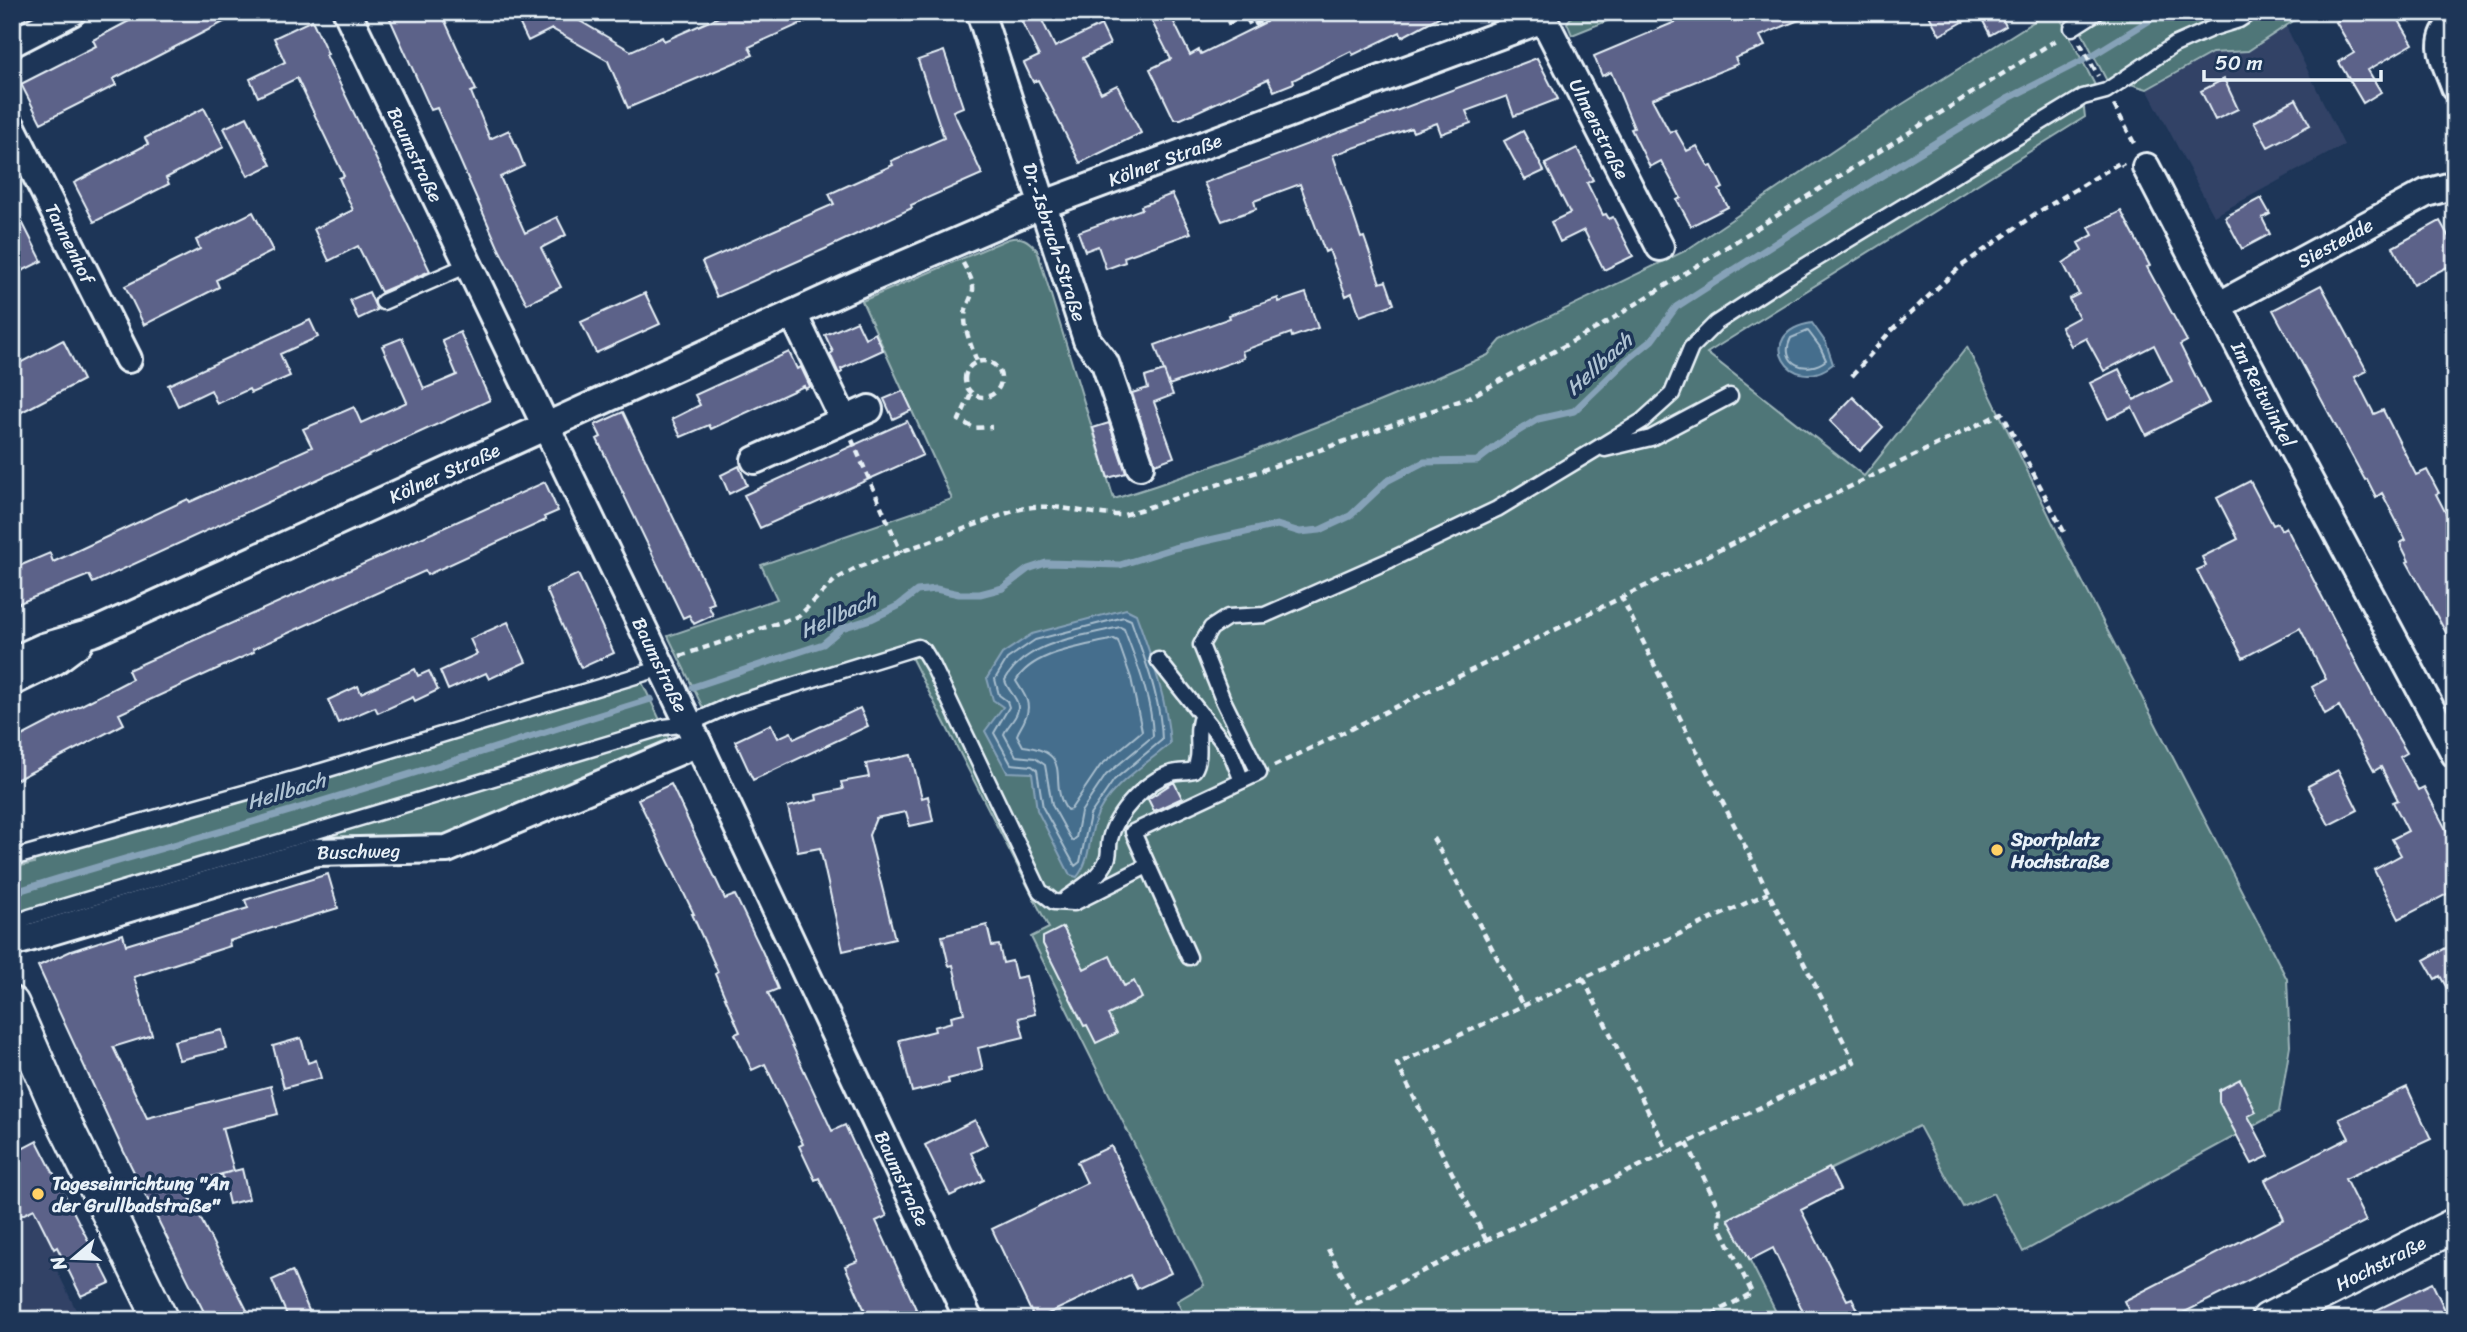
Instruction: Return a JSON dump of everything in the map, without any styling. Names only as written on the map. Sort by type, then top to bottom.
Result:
[{"type":"street","points":[[12,43],[72,12]]},
{"type":"street","name":"Baumstraße","points":[[347,12],[661,665],[969,1320]]},
{"type":"street","name":"Dr.-Isbruch-Straße","points":[[980,12],[1087,340],[1105,363],[1140,466]]},
{"type":"street","name":"Kölner Straße","points":[[12,661],[43,647],[95,632],[793,314],[1042,205],[1541,16]]},
{"type":"street","name":"Ulmenstraße","points":[[1541,16],[1660,247]]},
{"type":"street","points":[[2455,21],[2445,29],[2440,45],[2455,87]]},
{"type":"street","name":"Tannenhof","points":[[12,127],[128,359]]},
{"type":"street","name":"Im Reitwinkel","points":[[2136,170],[2218,306],[2454,753]]},
{"type":"street","name":"Siestedde","points":[[2218,306],[2426,193],[2455,185]]},
{"type":"street","points":[[793,314],[844,420]]},
{"type":"street","points":[[755,460],[869,409]]},
{"type":"street","name":"Kölner Straße","points":[[12,682],[55,661],[95,632]]},
{"type":"street","name":"Buschweg","points":[[12,943],[316,852],[447,849],[693,734]]},
{"type":"street","points":[[12,1004],[60,1114],[161,1320]]},
{"type":"street","name":"Hochstraße","points":[[2267,1320],[2455,1224]]},
{"type":"lane","points":[[2073,31],[2096,12]]},
{"type":"lane","points":[[1189,957],[1133,832],[1258,774],[1223,700],[1201,645],[1211,628],[1228,617],[1265,615],[1497,509],[1642,421],[1672,394],[1691,348],[1716,323],[2083,97],[2174,45],[2239,20],[2251,12]]},
{"type":"lane","points":[[383,302],[468,265]]},
{"type":"lane","points":[[1593,451],[1651,438],[1730,396]]},
{"type":"lane","points":[[12,925],[29,917],[651,731],[693,734],[733,704],[918,647],[924,651],[933,666],[1040,891],[1054,902],[1074,903],[1147,866]]},
{"type":"lane","points":[[1158,660],[1230,751],[1242,781]]},
{"type":"lane","points":[[12,858],[322,771],[661,665]]},
{"type":"lane","points":[[1062,902],[1103,867],[1108,859],[1114,827],[1141,789],[1173,773],[1194,769],[1199,761],[1198,724],[1202,715]]},
{"type":"path","points":[[1227,24],[1245,15],[1251,26],[1279,12]]},
{"type":"path","points":[[661,665],[799,616],[835,580],[856,568],[1036,505],[1103,516],[1124,515],[1468,398],[1601,326],[2073,31],[2104,86],[2136,170]]},
{"type":"path","points":[[1852,376],[1888,334],[1960,267],[2035,214],[2121,162],[2136,170]]},
{"type":"path","points":[[954,243],[970,276],[973,289],[965,309],[965,319],[968,338],[978,362]]},
{"type":"path","points":[[978,362],[992,363],[1001,376],[1001,383],[992,395],[978,397],[971,394],[966,387],[966,372],[978,362]]},
{"type":"path","points":[[971,394],[959,420],[974,428],[992,427]]},
{"type":"path","points":[[1258,774],[2002,413],[2064,532]]},
{"type":"path","points":[[844,420],[901,552]]},
{"type":"path","points":[[1328,1248],[1357,1303],[1854,1062],[1622,598]]},
{"type":"path","points":[[1433,838],[1522,1006]]},
{"type":"path","points":[[1486,1240],[1397,1064],[1768,892]]},
{"type":"path","points":[[1583,978],[1668,1152]]},
{"type":"path","points":[[1687,1143],[1720,1211],[1719,1224],[1752,1293],[1701,1320]]},
{"type":"shaded area","points":[[2286,26],[2344,145],[2214,216],[2147,89],[2212,53],[2248,51]]},
{"type":"shaded area","name":"Tageseinrichtung \"An der Grullbadstraße\"","points":[[37,1141],[83,1234],[67,1257],[54,1264],[76,1310],[56,1320],[12,1320],[12,1154]]},
{"type":"green space","points":[[1575,12],[1629,12],[1572,35],[1567,23]]},
{"type":"green space","points":[[2049,12],[2057,12],[2095,85],[2082,91],[2085,117],[1707,353],[1864,476],[1967,347],[2064,546],[2287,979],[2290,1046],[2279,1112],[2023,1252],[1993,1193],[1963,1207],[1919,1126],[1729,1219],[1780,1320],[1186,1320],[1177,1301],[1204,1285],[1031,937],[1049,928],[911,657],[736,711],[733,704],[704,710],[668,636],[777,599],[761,565],[952,499],[862,301],[1008,239],[1021,238],[1028,241],[1037,250],[1114,499],[1303,432],[1488,355],[1501,340],[1685,251],[1901,105]]},
{"type":"green space","points":[[2086,12],[2307,12],[2248,51],[2212,53],[2147,89],[2130,84],[2123,73],[2108,83],[2081,31],[2092,25]]},
{"type":"green space","points":[[639,676],[670,741],[441,837],[12,918],[12,868],[34,863],[30,848]]},
{"type":"water","points":[[1812,323],[1826,343],[1833,364],[1817,373],[1803,374],[1791,369],[1780,349],[1784,338],[1794,329]]},
{"type":"water","points":[[1126,609],[1136,614],[1153,661],[1166,710],[1170,744],[1127,778],[1107,799],[1095,821],[1087,857],[1077,877],[1070,875],[1037,810],[1032,773],[1007,772],[985,731],[1003,707],[993,700],[987,678],[1002,654],[1032,634]]},
{"type":"building","points":[[146,12],[243,12],[113,79],[116,85],[41,123],[21,84],[96,46],[93,40]]},
{"type":"building","points":[[387,12],[441,12],[476,90],[471,92],[490,139],[509,130],[524,166],[500,177],[525,233],[557,217],[566,235],[541,248],[561,287],[527,304],[498,247],[437,108],[431,110]]},
{"type":"building","points":[[514,12],[587,12],[575,18],[631,51],[662,37],[664,41],[730,12],[826,12],[749,47],[753,55],[628,108],[608,61],[552,29],[528,41]]},
{"type":"building","points":[[1017,12],[1038,12],[1055,47],[1101,25],[1110,44],[1083,58],[1101,93],[1117,85],[1141,133],[1080,163],[1038,80],[1033,82],[1024,63],[1039,56]]},
{"type":"building","points":[[1147,12],[1169,12],[1190,55],[1199,50],[1201,54],[1266,22],[1262,12],[1448,12],[1402,37],[1400,32],[1353,55],[1351,51],[1293,80],[1294,83],[1274,91],[1268,79],[1181,119],[1174,119],[1150,69],[1171,59]]},
{"type":"building","points":[[1699,12],[1816,13],[1760,36],[1765,46],[1735,58],[1738,64],[1652,99],[1670,133],[1675,130],[1687,151],[1697,146],[1709,167],[1712,166],[1723,188],[1719,190],[1728,207],[1691,226],[1677,200],[1681,198],[1661,161],[1650,167],[1631,129],[1634,128],[1611,72],[1602,76],[1594,56]]},
{"type":"building","points":[[1927,12],[1999,12],[2006,26],[1990,35],[1979,13],[1940,35]]},
{"type":"building","points":[[2353,12],[2394,12],[2413,44],[2368,70],[2381,92],[2363,103],[2339,62],[2354,53],[2336,22]]},
{"type":"building","points":[[312,20],[328,54],[326,55],[430,271],[381,292],[358,246],[329,261],[314,229],[353,210],[339,178],[344,176],[297,78],[258,97],[250,79],[285,62],[274,38]]},
{"type":"building","points":[[944,51],[963,107],[953,111],[982,174],[717,297],[702,262],[834,204],[829,194],[893,165],[891,161],[944,138],[918,60]]},
{"type":"building","points":[[1537,58],[1558,99],[1514,116],[1507,96],[1466,111],[1471,123],[1441,134],[1437,123],[1413,132],[1411,128],[1333,155],[1361,238],[1364,237],[1380,283],[1386,281],[1394,304],[1360,316],[1352,293],[1346,296],[1329,250],[1325,252],[1300,184],[1254,201],[1256,209],[1222,221],[1204,183]]},
{"type":"building","points":[[2224,79],[2238,109],[2215,120],[2201,91]]},
{"type":"building","points":[[2296,99],[2310,125],[2268,147],[2254,122]]},
{"type":"building","points":[[204,108],[224,147],[166,178],[169,184],[94,222],[74,183],[148,144],[145,138]]},
{"type":"building","points":[[247,117],[271,165],[248,176],[224,128]]},
{"type":"building","points":[[1523,131],[1544,171],[1525,180],[1504,141]]},
{"type":"building","points":[[1577,148],[1593,180],[1587,183],[1603,215],[1606,214],[1609,219],[1613,217],[1633,256],[1604,270],[1584,230],[1560,242],[1551,222],[1570,213],[1545,164]]},
{"type":"building","points":[[1172,194],[1191,233],[1124,257],[1125,262],[1106,269],[1098,246],[1085,251],[1078,232],[1142,209],[1141,206]]},
{"type":"building","points":[[2261,198],[2270,214],[2262,218],[2270,234],[2242,249],[2225,217]]},
{"type":"building","points":[[12,202],[42,261],[12,276]]},
{"type":"building","points":[[2121,211],[2150,266],[2147,267],[2187,341],[2180,345],[2209,403],[2146,435],[2132,407],[2108,419],[2090,383],[2119,369],[2134,400],[2172,381],[2154,345],[2104,371],[2086,338],[2071,346],[2061,327],[2079,317],[2069,299],[2079,294],[2063,263],[2082,250],[2078,243],[2093,235],[2089,227]]},
{"type":"building","points":[[253,212],[273,251],[216,280],[219,287],[144,325],[125,286],[200,249],[196,240]]},
{"type":"building","points":[[2440,221],[2455,248],[2455,263],[2413,285],[2393,247]]},
{"type":"building","points":[[2321,285],[2367,371],[2355,377],[2374,414],[2383,410],[2416,475],[2427,470],[2455,531],[2455,649],[2407,562],[2409,561],[2400,543],[2406,540],[2382,493],[2376,497],[2367,479],[2365,480],[2273,310]]},
{"type":"building","points":[[369,292],[377,310],[358,319],[350,300]]},
{"type":"building","points":[[645,293],[660,324],[596,353],[581,322]]},
{"type":"building","points":[[1306,293],[1318,328],[1292,337],[1291,333],[1242,351],[1244,358],[1169,385],[1155,345],[1278,298],[1279,302]]},
{"type":"building","points":[[310,320],[318,337],[280,354],[290,376],[251,393],[249,389],[217,404],[211,390],[178,406],[168,385]]},
{"type":"building","points":[[857,321],[865,338],[875,333],[883,350],[841,369],[839,374],[825,335]]},
{"type":"building","points":[[460,332],[490,400],[93,583],[89,575],[12,606],[12,569],[50,553],[53,562],[188,499],[190,502],[312,447],[303,429],[354,407],[361,423],[407,402],[382,346],[402,338],[424,389],[457,375],[442,340]]},
{"type":"building","points":[[63,340],[83,380],[12,417],[12,367]]},
{"type":"building","points":[[789,352],[797,369],[801,367],[810,386],[805,389],[804,386],[711,429],[709,425],[681,437],[672,419],[700,405],[695,395]]},
{"type":"building","points":[[1164,371],[1173,395],[1154,402],[1174,457],[1155,464],[1132,393],[1148,388],[1145,377]]},
{"type":"building","points":[[903,391],[912,410],[893,419],[884,399]]},
{"type":"building","points":[[1853,397],[1883,427],[1860,451],[1830,421]]},
{"type":"building","points":[[623,412],[714,603],[708,605],[713,615],[694,624],[689,615],[683,618],[597,439],[601,437],[595,425]]},
{"type":"building","points":[[907,421],[923,455],[760,528],[744,495]]},
{"type":"building","points":[[1109,423],[1126,473],[1108,478],[1093,428]]},
{"type":"building","points":[[739,466],[747,485],[729,494],[721,475]]},
{"type":"building","points":[[2250,481],[2273,525],[2278,523],[2281,530],[2286,527],[2374,697],[2407,753],[2400,757],[2418,790],[2424,787],[2455,847],[2455,890],[2399,919],[2374,870],[2401,855],[2392,839],[2408,831],[2393,802],[2398,800],[2381,767],[2374,771],[2339,706],[2325,714],[2312,687],[2326,679],[2300,628],[2243,658],[2197,570],[2206,566],[2202,557],[2238,539],[2217,498]]},
{"type":"building","points":[[545,482],[558,511],[544,517],[546,520],[427,575],[425,571],[253,649],[254,652],[119,714],[124,724],[12,782],[12,741],[132,679],[128,670]]},
{"type":"building","points":[[578,574],[614,653],[581,668],[546,589]]},
{"type":"building","points":[[508,622],[526,662],[489,679],[486,673],[448,690],[440,671],[477,654],[470,639]]},
{"type":"building","points":[[415,669],[418,676],[429,671],[438,690],[415,701],[413,697],[378,713],[375,707],[338,723],[328,700],[358,686],[361,693]]},
{"type":"building","points":[[860,708],[868,726],[753,780],[735,741],[771,724],[778,738],[791,732],[794,739]]},
{"type":"building","points":[[911,755],[922,798],[928,796],[933,821],[910,826],[906,812],[876,818],[869,835],[895,939],[843,951],[820,848],[798,852],[788,807],[817,800],[816,795],[843,789],[841,782],[869,777],[866,764]]},
{"type":"building","points":[[2338,770],[2358,810],[2329,825],[2308,786]]},
{"type":"building","points":[[1174,782],[1182,798],[1154,811],[1148,799]]},
{"type":"building","points":[[671,784],[725,899],[735,895],[763,953],[778,989],[768,993],[832,1131],[845,1125],[887,1216],[876,1221],[921,1320],[898,1320],[894,1312],[877,1320],[869,1320],[845,1266],[858,1261],[819,1178],[815,1180],[799,1146],[803,1144],[765,1064],[752,1070],[735,1034],[740,1032],[715,974],[718,972],[694,914],[638,799]]},
{"type":"building","points":[[328,874],[338,908],[229,941],[230,946],[134,977],[152,1035],[113,1047],[147,1118],[271,1086],[278,1114],[222,1128],[234,1171],[183,1184],[252,1320],[208,1320],[124,1152],[38,966],[71,951],[123,934],[126,945],[248,908],[245,900]]},
{"type":"building","points":[[987,925],[992,946],[999,945],[1003,963],[1012,961],[1016,978],[1026,976],[1035,1014],[1019,1018],[1024,1037],[978,1048],[983,1070],[948,1079],[949,1083],[912,1092],[899,1040],[935,1031],[934,1027],[952,1022],[951,1016],[964,1013],[953,965],[949,966],[942,936]]},
{"type":"building","points":[[1063,927],[1084,969],[1110,956],[1124,986],[1134,981],[1142,998],[1108,1015],[1117,1033],[1096,1043],[1087,1025],[1084,1026],[1043,944],[1043,937]]},
{"type":"building","points":[[2455,943],[2455,1002],[2440,976],[2435,979],[2424,960]]},
{"type":"building","points":[[222,1030],[227,1049],[179,1060],[174,1041]]},
{"type":"building","points":[[301,1038],[308,1063],[316,1060],[321,1078],[284,1088],[273,1046]]},
{"type":"building","points":[[2240,1079],[2256,1112],[2248,1116],[2269,1156],[2252,1164],[2219,1102],[2219,1090]]},
{"type":"building","points":[[2407,1087],[2431,1139],[2345,1179],[2366,1221],[2169,1320],[2133,1320],[2124,1301],[2284,1219],[2265,1180],[2349,1138],[2339,1119]]},
{"type":"building","points":[[975,1120],[987,1145],[971,1153],[984,1180],[950,1196],[925,1145]]},
{"type":"building","points":[[37,1141],[110,1283],[81,1296],[57,1247],[54,1249],[34,1209],[12,1220],[12,1154]]},
{"type":"building","points":[[1111,1146],[1171,1273],[1137,1289],[1130,1275],[1035,1320],[992,1229],[1087,1183],[1077,1162]]},
{"type":"building","points":[[1829,1168],[1840,1190],[1801,1210],[1847,1300],[1852,1298],[1863,1320],[1807,1320],[1773,1248],[1750,1260],[1728,1219]]},
{"type":"building","points":[[242,1169],[249,1199],[229,1204],[222,1174]]},
{"type":"building","points":[[292,1271],[313,1320],[289,1320],[272,1280]]},
{"type":"building","points":[[2432,1283],[2450,1320],[2356,1320]]},
{"type":"waterway","name":"Hellbach","points":[[693,687],[823,644],[842,628],[871,619],[898,606],[917,591],[936,589],[959,594],[980,594],[1003,588],[1028,569],[1046,563],[1120,565],[1174,548],[1277,525],[1300,532],[1320,530],[1350,516],[1387,481],[1424,462],[1477,461],[1538,419],[1574,411],[1652,340],[1676,307],[1868,184],[2009,98],[2093,55],[2163,12]]},
{"type":"waterway","name":"Hellbach","points":[[12,893],[651,699]]},
{"type":"place","name":"Sportplatz Hochstraße","points":[[1997,850]]},
{"type":"place","name":"Tageseinrichtung \"An der Grullbadstraße\"","points":[[38,1194]]}]
